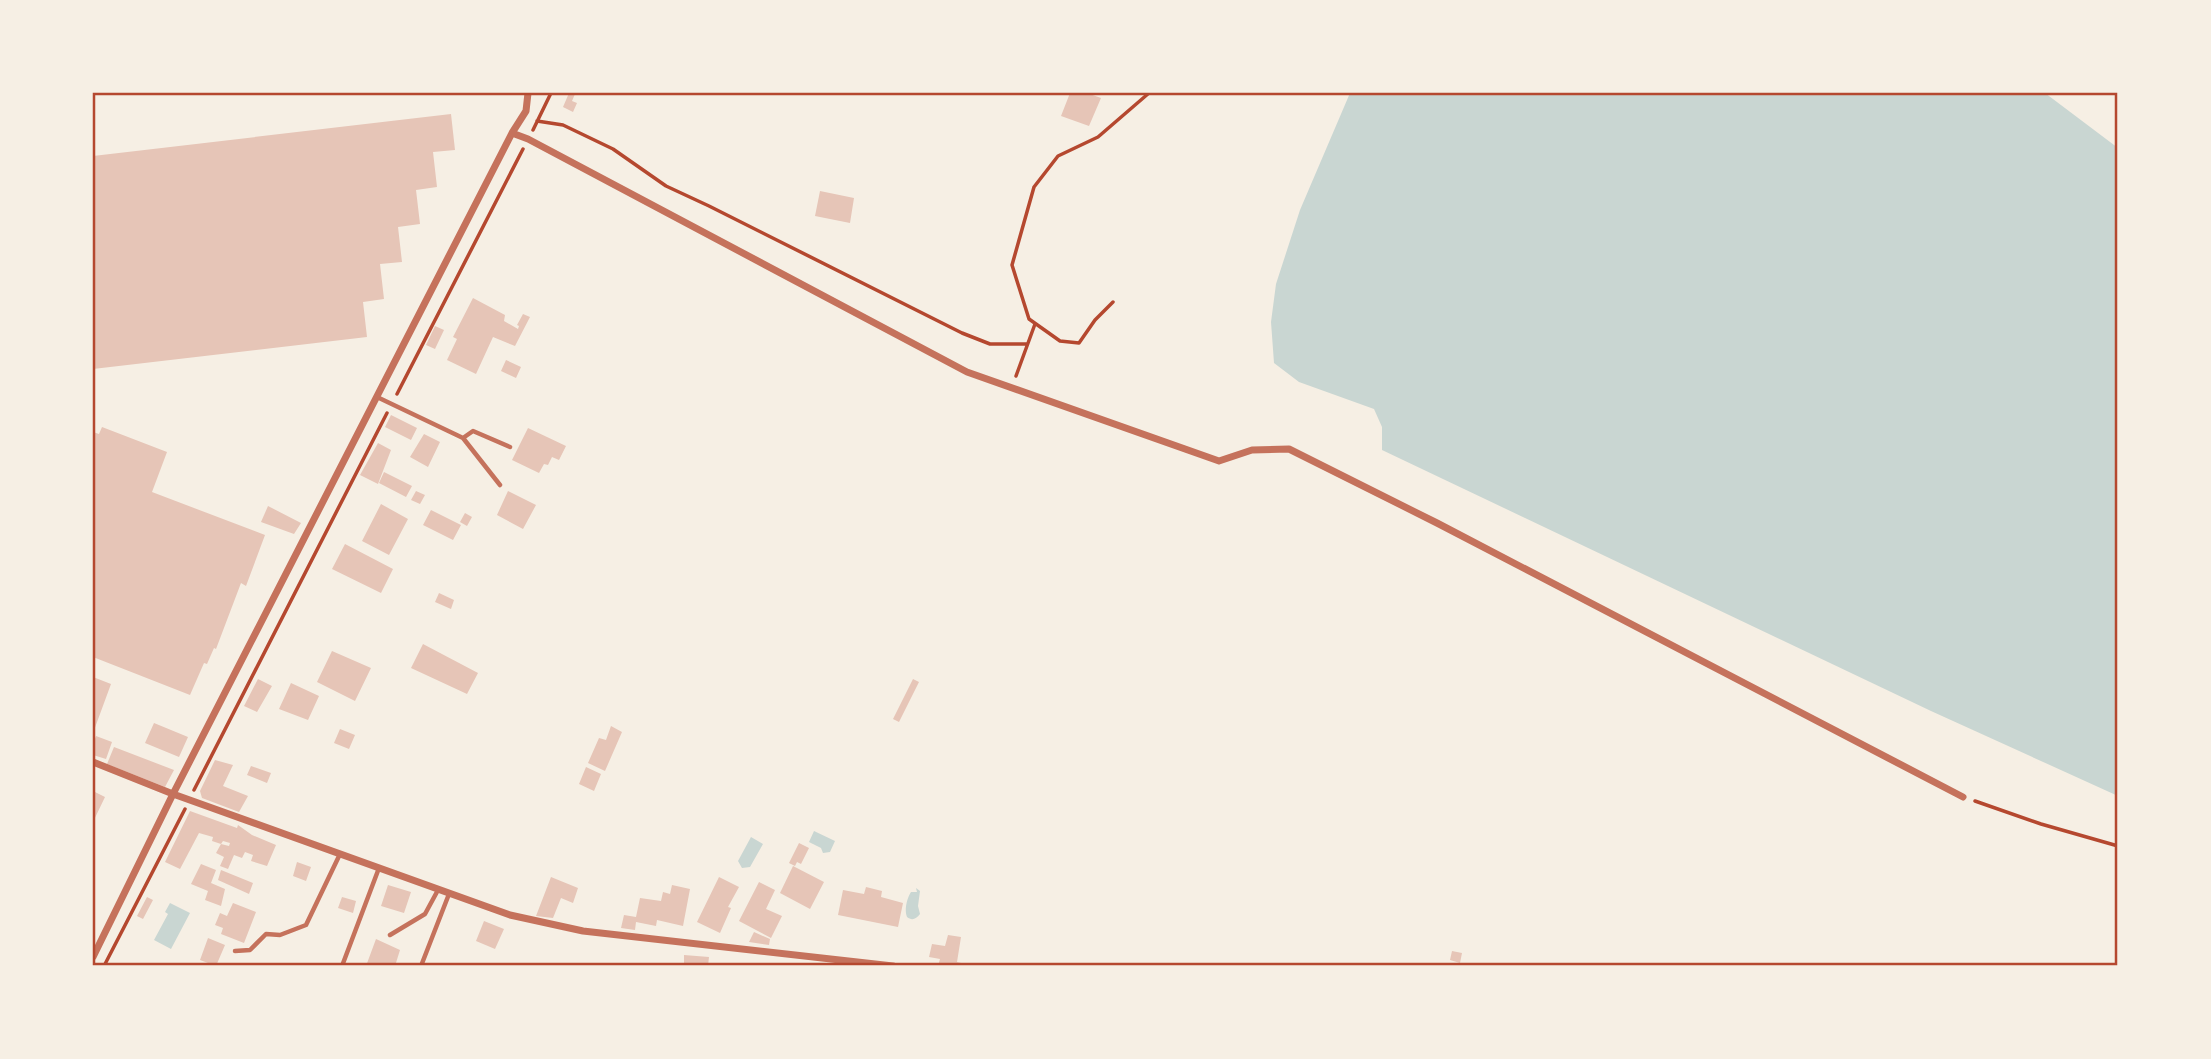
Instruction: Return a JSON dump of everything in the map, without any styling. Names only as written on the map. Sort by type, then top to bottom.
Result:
[{"type":"street","points":[[93,957],[173,794],[512,133],[526,111],[528,93]]},
{"type":"street","points":[[512,133],[528,139],[967,372],[1219,461],[1252,450],[1289,449],[1437,523],[1963,797]]},
{"type":"street","points":[[93,762],[173,794],[510,915],[583,930],[893,966]]},
{"type":"lane","points":[[377,397],[463,438],[500,485]]},
{"type":"lane","points":[[463,438],[473,431],[510,447]]},
{"type":"lane","points":[[235,950],[250,950],[266,934],[280,935],[306,925],[341,853]]},
{"type":"lane","points":[[342,966],[379,867]]},
{"type":"lane","points":[[390,935],[425,914],[438,889]]},
{"type":"lane","points":[[421,966],[450,893]]},
{"type":"path","points":[[104,966],[551,93]]},
{"type":"path","points":[[1113,302],[1095,320],[1079,343],[1060,341],[1028,318],[1012,265],[1034,187],[1058,156],[1098,137],[1149,93]]},
{"type":"path","points":[[537,121],[563,125],[613,149],[666,186],[961,333],[990,344],[1027,345]]},
{"type":"path","points":[[1012,388],[1035,323]]},
{"type":"path","points":[[1963,797],[2041,824],[2118,846]]},
{"type":"shaded area","points":[[1350,93],[2045,93],[2118,148],[2118,796],[1931,711],[1382,450],[1382,427],[1374,409],[1299,382],[1274,363],[1271,322],[1276,284],[1300,210]]},
{"type":"shaded area","points":[[814,831],[835,841],[830,852],[823,853],[821,848],[809,842]]},
{"type":"shaded area","points":[[751,837],[763,844],[750,867],[742,868],[738,861]]},
{"type":"shaded area","points":[[916,888],[920,891],[920,914],[911,919],[906,914],[906,904],[911,892],[917,892]]},
{"type":"shaded area","points":[[170,903],[190,913],[171,949],[154,940],[168,914],[165,912]]},
{"type":"building","points":[[569,93],[575,94],[572,101],[577,103],[573,112],[563,107]]},
{"type":"building","points":[[1070,93],[1087,93],[1101,98],[1089,126],[1061,116]]},
{"type":"building","points":[[451,114],[455,150],[433,152],[437,187],[416,190],[420,224],[398,227],[402,262],[380,264],[384,299],[363,302],[367,337],[93,369],[93,156]]},
{"type":"building","points":[[820,191],[854,198],[850,223],[815,216]]},
{"type":"building","points":[[473,298],[505,315],[504,321],[518,329],[517,325],[523,314],[530,317],[515,346],[493,337],[476,374],[447,360],[457,339],[453,337]]},
{"type":"building","points":[[435,326],[444,330],[435,349],[426,345]]},
{"type":"building","points":[[506,360],[521,367],[516,378],[501,371]]},
{"type":"building","points":[[391,415],[417,428],[411,440],[385,427]]},
{"type":"building","points":[[102,427],[167,452],[152,492],[265,535],[246,586],[241,583],[216,649],[214,648],[207,664],[204,663],[190,695],[93,657],[93,432],[99,434]]},
{"type":"building","points":[[528,428],[566,446],[559,460],[552,457],[539,473],[512,460]]},
{"type":"building","points":[[424,434],[440,442],[428,467],[410,457]]},
{"type":"building","points":[[378,443],[391,450],[378,484],[360,475]]},
{"type":"building","points":[[384,472],[412,486],[406,497],[379,483]]},
{"type":"building","points":[[416,491],[425,495],[420,504],[411,500]]},
{"type":"building","points":[[508,491],[536,505],[523,529],[497,515]]},
{"type":"building","points":[[381,504],[408,519],[389,555],[362,541]]},
{"type":"building","points":[[268,506],[301,523],[294,534],[261,522]]},
{"type":"building","points":[[431,510],[461,525],[453,540],[423,525]]},
{"type":"building","points":[[465,513],[472,517],[467,526],[460,522]]},
{"type":"building","points":[[345,544],[393,569],[381,593],[332,569]]},
{"type":"building","points":[[439,593],[454,600],[451,609],[435,602]]},
{"type":"building","points":[[423,644],[478,673],[467,694],[411,668]]},
{"type":"building","points":[[332,651],[371,668],[355,701],[317,682]]},
{"type":"building","points":[[93,677],[111,684],[93,733]]},
{"type":"building","points":[[258,679],[272,686],[257,712],[244,706]]},
{"type":"building","points":[[913,679],[919,682],[899,722],[893,719]]},
{"type":"building","points":[[291,683],[319,696],[308,720],[279,709]]},
{"type":"building","points":[[154,723],[188,737],[179,757],[145,743]]},
{"type":"building","points":[[611,726],[622,732],[605,771],[588,763],[599,738],[606,740]]},
{"type":"building","points":[[340,729],[355,735],[349,749],[334,743]]},
{"type":"building","points":[[96,736],[112,742],[106,759],[93,755]]},
{"type":"building","points":[[114,747],[174,770],[165,787],[107,764]]},
{"type":"building","points":[[215,760],[233,765],[223,786],[248,796],[239,812],[202,798],[200,791]]},
{"type":"building","points":[[251,766],[271,773],[267,783],[247,775]]},
{"type":"building","points":[[586,767],[601,774],[594,791],[579,784]]},
{"type":"building","points":[[93,791],[105,797],[93,822]]},
{"type":"building","points":[[190,811],[237,828],[238,825],[252,835],[276,845],[267,866],[251,861],[253,855],[245,852],[242,858],[234,855],[228,869],[220,866],[224,857],[216,853],[221,844],[212,841],[213,837],[199,833],[180,869],[165,862]]},
{"type":"building","points":[[799,843],[809,848],[801,864],[797,862],[795,866],[789,863]]},
{"type":"building","points":[[297,862],[311,867],[306,881],[293,876]]},
{"type":"building","points":[[201,864],[216,870],[211,883],[225,889],[221,906],[205,900],[208,891],[191,884]]},
{"type":"building","points":[[793,866],[824,882],[810,909],[780,893]]},
{"type":"building","points":[[221,870],[253,883],[249,894],[218,880]]},
{"type":"building","points":[[551,877],[578,888],[573,903],[561,898],[553,918],[536,916]]},
{"type":"building","points":[[719,877],[739,887],[728,907],[731,908],[720,933],[697,922]]},
{"type":"building","points":[[759,882],[775,890],[766,909],[782,916],[771,938],[739,921]]},
{"type":"building","points":[[388,885],[411,892],[404,913],[381,906]]},
{"type":"building","points":[[672,885],[690,889],[683,926],[657,920],[656,926],[636,922],[635,930],[621,928],[624,915],[636,917],[640,898],[661,901],[663,892],[670,894]]},
{"type":"building","points":[[866,887],[882,891],[881,897],[903,903],[898,927],[838,915],[843,890],[864,894]]},
{"type":"building","points":[[147,897],[153,900],[143,919],[137,916]]},
{"type":"building","points":[[342,897],[356,901],[353,913],[338,908]]},
{"type":"building","points":[[233,903],[256,912],[244,943],[221,934],[223,928],[215,925],[220,913],[227,916]]},
{"type":"building","points":[[484,921],[504,929],[495,949],[476,941]]},
{"type":"building","points":[[754,932],[770,939],[769,945],[749,942]]},
{"type":"building","points":[[948,935],[961,937],[957,962],[974,966],[938,966],[940,959],[929,957],[932,944],[945,946]]},
{"type":"building","points":[[208,938],[225,945],[216,966],[200,960]]},
{"type":"building","points":[[376,939],[400,950],[395,966],[366,966]]},
{"type":"building","points":[[1452,951],[1462,953],[1460,963],[1450,960]]},
{"type":"building","points":[[684,955],[709,957],[708,966],[684,966]]}]
